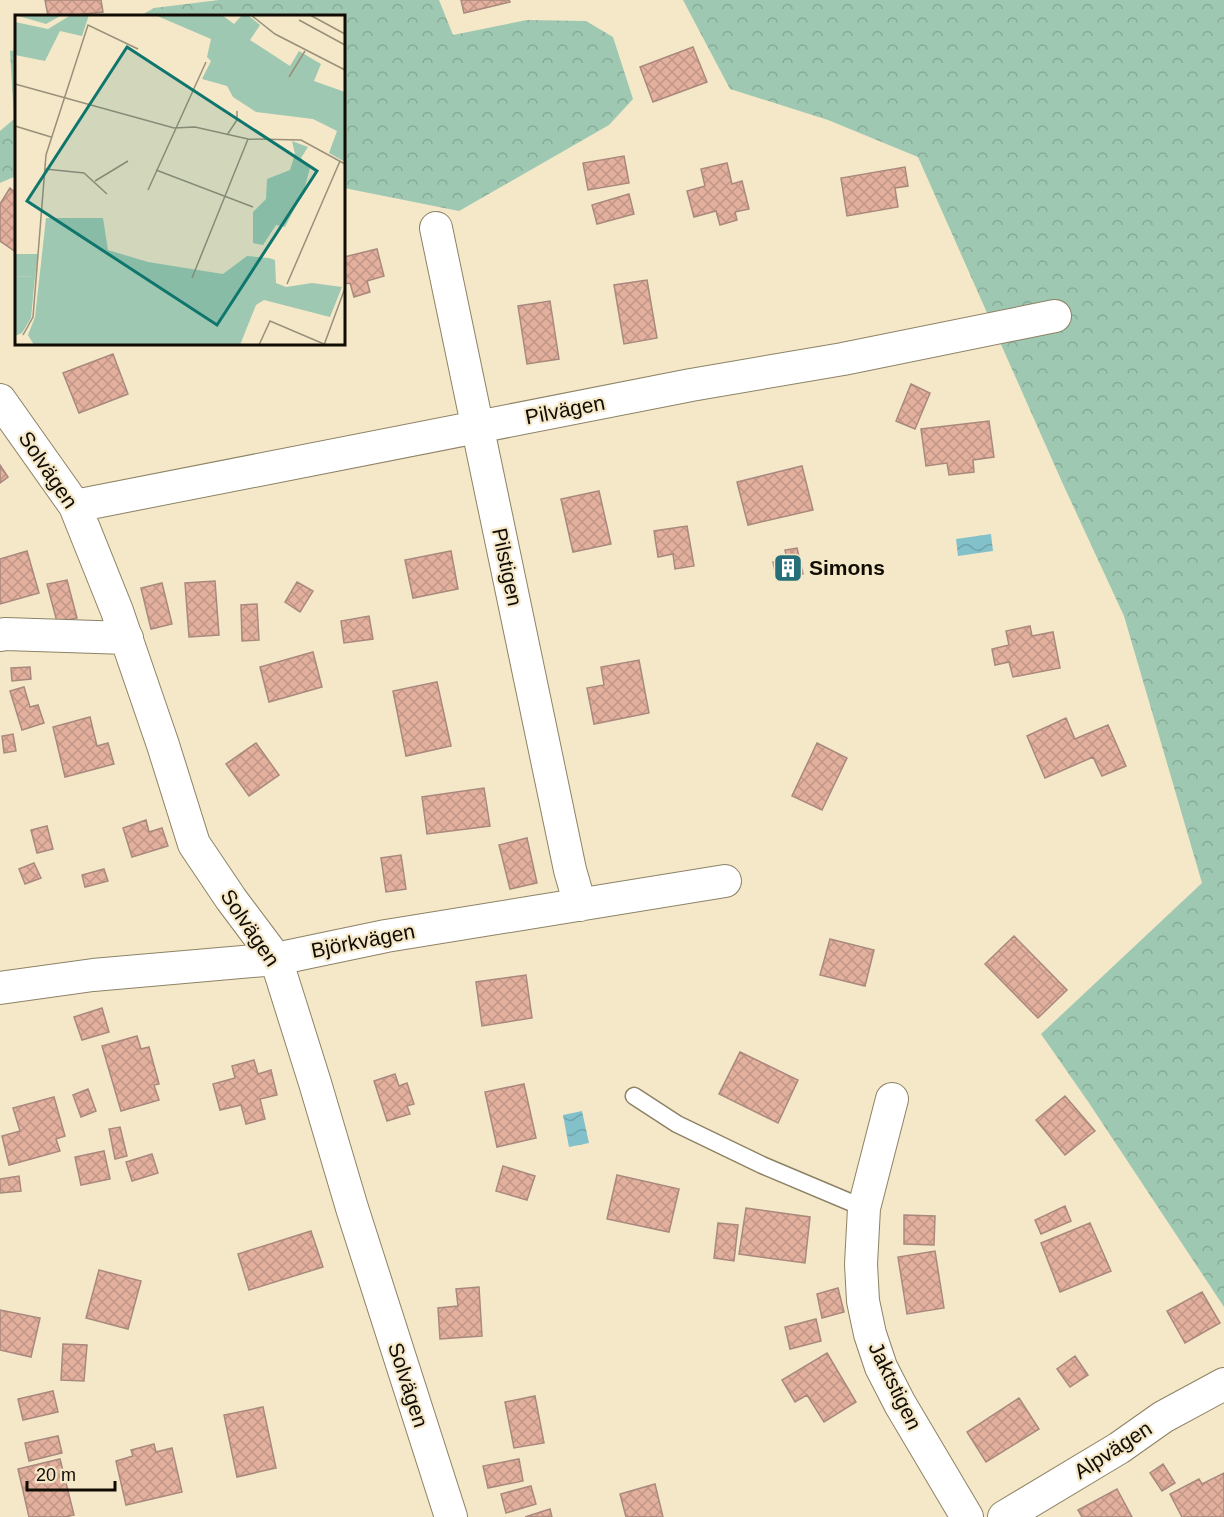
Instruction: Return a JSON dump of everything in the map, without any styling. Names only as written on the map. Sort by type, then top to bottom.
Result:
[{"type":"street","name":"Pilstigen","points":[[436,228],[570,870],[580,905]]},
{"type":"street","name":"Pilvägen","points":[[75,506],[691,385],[843,359],[1055,316]]},
{"type":"street","name":"Solvägen","points":[[0,400],[75,506],[127,638],[194,844],[231,899],[276,959],[352,1208],[451,1517]]},
{"type":"street","points":[[0,635],[127,638]]},
{"type":"street","name":"Björkvägen","points":[[0,988],[93,975],[276,959],[386,936],[725,881]]},
{"type":"street","name":"Jaktstigen","points":[[892,1099],[864,1208],[861,1264],[863,1301],[870,1334],[882,1367],[900,1404],[967,1517]]},
{"type":"street","name":"Alpvägen","points":[[1004,1517],[1119,1448],[1163,1417],[1224,1384]]},
{"type":"lane","points":[[634,1096],[677,1124],[762,1165],[864,1208]]},
{"type":"green space","points":[[219,0],[439,0],[453,35],[527,20],[586,21],[613,37],[633,99],[609,125],[459,211],[345,188],[345,15],[142,15],[154,8]]},
{"type":"green space","points":[[683,0],[1224,0],[1224,1307],[1041,1034],[1202,883],[1124,616],[918,157],[828,120],[730,89]]},
{"type":"green space","points":[[15,50],[15,176],[0,183],[0,131],[14,119],[10,51]]},
{"type":"water","points":[[991,534],[993,551],[958,556],[956,539]]},
{"type":"water","points":[[582,1111],[589,1143],[569,1147],[563,1115]]},
{"type":"building","points":[[45,0],[101,0],[103,12],[76,15],[48,15]]},
{"type":"building","points":[[461,0],[509,0],[510,2],[464,13]]},
{"type":"building","points":[[693,47],[707,82],[653,102],[640,67]]},
{"type":"building","points":[[624,156],[629,183],[588,190],[583,163]]},
{"type":"building","points":[[727,163],[732,184],[742,181],[749,209],[735,212],[737,220],[720,225],[716,211],[694,217],[687,191],[705,186],[701,169]]},
{"type":"building","points":[[905,167],[908,186],[895,188],[898,207],[847,216],[841,178]]},
{"type":"building","points":[[10,188],[15,192],[15,251],[0,241],[0,204]]},
{"type":"building","points":[[629,194],[634,214],[597,224],[592,205]]},
{"type":"building","points":[[377,249],[384,276],[367,281],[370,292],[354,297],[350,283],[345,284],[345,257]]},
{"type":"building","points":[[647,280],[657,338],[624,344],[614,285]]},
{"type":"building","points":[[550,301],[559,359],[527,364],[518,306]]},
{"type":"building","points":[[113,354],[128,394],[79,413],[63,373]]},
{"type":"building","points":[[911,384],[930,393],[915,429],[896,421]]},
{"type":"building","points":[[989,421],[994,457],[973,460],[974,472],[949,475],[947,463],[926,466],[921,429]]},
{"type":"building","points":[[0,465],[8,477],[0,483]]},
{"type":"building","points":[[802,466],[813,510],[748,525],[737,482]]},
{"type":"building","points":[[599,491],[611,544],[573,552],[561,499]]},
{"type":"building","points":[[687,526],[694,566],[675,569],[673,554],[658,557],[654,531]]},
{"type":"building","name":"Simons","points":[[797,548],[803,574],[777,580],[773,562],[787,559],[785,550]]},
{"type":"building","points":[[27,551],[39,593],[0,604],[0,559]]},
{"type":"building","points":[[451,551],[458,589],[413,598],[405,560]]},
{"type":"building","points":[[67,580],[77,618],[57,622],[47,584]]},
{"type":"building","points":[[215,581],[219,635],[189,637],[185,583]]},
{"type":"building","points":[[297,582],[313,591],[300,612],[285,602]]},
{"type":"building","points":[[162,583],[172,624],[151,629],[141,588]]},
{"type":"building","points":[[257,604],[259,640],[242,641],[241,605]]},
{"type":"building","points":[[369,616],[373,639],[344,643],[341,621]]},
{"type":"building","points":[[1030,626],[1032,636],[1053,632],[1060,668],[1013,677],[1009,662],[995,665],[992,649],[1009,645],[1006,631]]},
{"type":"building","points":[[313,652],[322,687],[269,702],[260,667]]},
{"type":"building","points":[[639,660],[649,713],[594,724],[587,688],[604,685],[601,667]]},
{"type":"building","points":[[30,667],[31,679],[12,681],[11,668]]},
{"type":"building","points":[[437,682],[451,746],[406,756],[393,691]]},
{"type":"building","points":[[24,687],[30,707],[38,705],[44,723],[22,730],[10,691]]},
{"type":"building","points":[[90,717],[97,746],[108,743],[114,764],[65,777],[53,727]]},
{"type":"building","points":[[1066,718],[1075,739],[1108,725],[1126,766],[1102,776],[1093,757],[1045,778],[1027,736]]},
{"type":"building","points":[[13,734],[16,751],[4,753],[2,736]]},
{"type":"building","points":[[256,743],[279,775],[249,796],[226,764]]},
{"type":"building","points":[[817,743],[847,758],[822,810],[792,796]]},
{"type":"building","points":[[484,788],[490,826],[427,834],[422,797]]},
{"type":"building","points":[[146,820],[149,832],[162,828],[168,846],[132,857],[123,828]]},
{"type":"building","points":[[47,826],[53,849],[37,853],[31,830]]},
{"type":"building","points":[[527,838],[537,883],[510,889],[499,845]]},
{"type":"building","points":[[401,855],[406,889],[386,892],[381,858]]},
{"type":"building","points":[[34,863],[41,878],[25,884],[19,869]]},
{"type":"building","points":[[104,869],[108,881],[85,887],[82,875]]},
{"type":"building","points":[[1014,936],[1067,990],[1038,1018],[985,964]]},
{"type":"building","points":[[830,939],[874,950],[865,986],[820,975]]},
{"type":"building","points":[[526,975],[532,1018],[482,1026],[476,982]]},
{"type":"building","points":[[102,1008],[109,1032],[82,1040],[74,1017]]},
{"type":"building","points":[[137,1036],[141,1049],[149,1047],[159,1084],[154,1085],[159,1100],[121,1111],[102,1046]]},
{"type":"building","points":[[740,1052],[798,1080],[778,1123],[719,1094]]},
{"type":"building","points":[[254,1060],[258,1074],[271,1070],[277,1095],[260,1099],[265,1119],[246,1124],[241,1105],[220,1110],[213,1084],[235,1078],[232,1066]]},
{"type":"building","points":[[395,1074],[399,1086],[407,1083],[414,1104],[407,1106],[410,1114],[387,1121],[374,1081]]},
{"type":"building","points":[[524,1084],[536,1138],[497,1147],[485,1092]]},
{"type":"building","points":[[88,1089],[96,1111],[81,1117],[73,1095]]},
{"type":"building","points":[[1065,1096],[1095,1131],[1065,1155],[1036,1120]]},
{"type":"building","points":[[54,1097],[65,1136],[56,1139],[60,1151],[9,1165],[2,1136],[20,1131],[13,1108]]},
{"type":"building","points":[[120,1127],[127,1156],[115,1159],[109,1129]]},
{"type":"building","points":[[104,1151],[110,1179],[81,1185],[75,1157]]},
{"type":"building","points":[[152,1154],[158,1173],[132,1181],[126,1162]]},
{"type":"building","points":[[503,1166],[535,1176],[527,1200],[496,1191]]},
{"type":"building","points":[[617,1175],[679,1189],[669,1232],[607,1219]]},
{"type":"building","points":[[19,1176],[21,1191],[0,1193],[0,1179]]},
{"type":"building","points":[[1065,1206],[1071,1221],[1041,1234],[1035,1220]]},
{"type":"building","points":[[746,1208],[810,1217],[805,1263],[739,1254]]},
{"type":"building","points":[[904,1215],[935,1216],[934,1245],[904,1244]]},
{"type":"building","points":[[718,1223],[738,1225],[734,1261],[714,1258]]},
{"type":"building","points":[[1090,1223],[1111,1271],[1060,1292],[1041,1243]]},
{"type":"building","points":[[311,1231],[323,1267],[249,1290],[238,1254]]},
{"type":"building","points":[[935,1251],[944,1308],[907,1314],[898,1257]]},
{"type":"building","points":[[99,1270],[141,1281],[128,1329],[86,1318]]},
{"type":"building","points":[[479,1287],[482,1336],[440,1339],[438,1308],[458,1306],[456,1289]]},
{"type":"building","points":[[838,1288],[844,1312],[822,1318],[817,1294]]},
{"type":"building","points":[[1202,1292],[1220,1323],[1185,1343],[1167,1311]]},
{"type":"building","points":[[0,1310],[40,1318],[31,1357],[0,1350]]},
{"type":"building","points":[[816,1319],[821,1341],[790,1349],[785,1327]]},
{"type":"building","points":[[63,1344],[87,1345],[84,1381],[61,1380]]},
{"type":"building","points":[[827,1353],[856,1402],[824,1422],[807,1395],[795,1402],[782,1380]]},
{"type":"building","points":[[1075,1356],[1088,1375],[1070,1387],[1057,1369]]},
{"type":"building","points":[[53,1391],[58,1412],[23,1420],[18,1399]]},
{"type":"building","points":[[535,1396],[544,1443],[514,1448],[505,1402]]},
{"type":"building","points":[[1019,1398],[1039,1429],[986,1462],[967,1432]]},
{"type":"building","points":[[263,1407],[276,1468],[237,1477],[224,1415]]},
{"type":"building","points":[[58,1436],[62,1453],[29,1461],[25,1443]]},
{"type":"building","points":[[154,1444],[156,1452],[172,1448],[182,1492],[126,1505],[116,1461],[133,1456],[131,1450]]},
{"type":"building","points":[[60,1459],[74,1515],[29,1517],[18,1469]]},
{"type":"building","points":[[519,1459],[523,1481],[488,1488],[483,1466]]},
{"type":"building","points":[[1163,1464],[1175,1483],[1162,1491],[1150,1473]]},
{"type":"building","points":[[1224,1473],[1224,1517],[1182,1517],[1170,1494],[1199,1479],[1202,1484]]},
{"type":"building","points":[[655,1484],[663,1517],[626,1517],[620,1494]]},
{"type":"building","points":[[531,1486],[536,1504],[506,1513],[501,1494]]},
{"type":"building","points":[[1117,1489],[1132,1517],[1082,1517],[1078,1510]]},
{"type":"building","points":[[550,1509],[552,1517],[525,1517]]},
{"type":"place","name":"Simons","points":[[788,568]]}]
